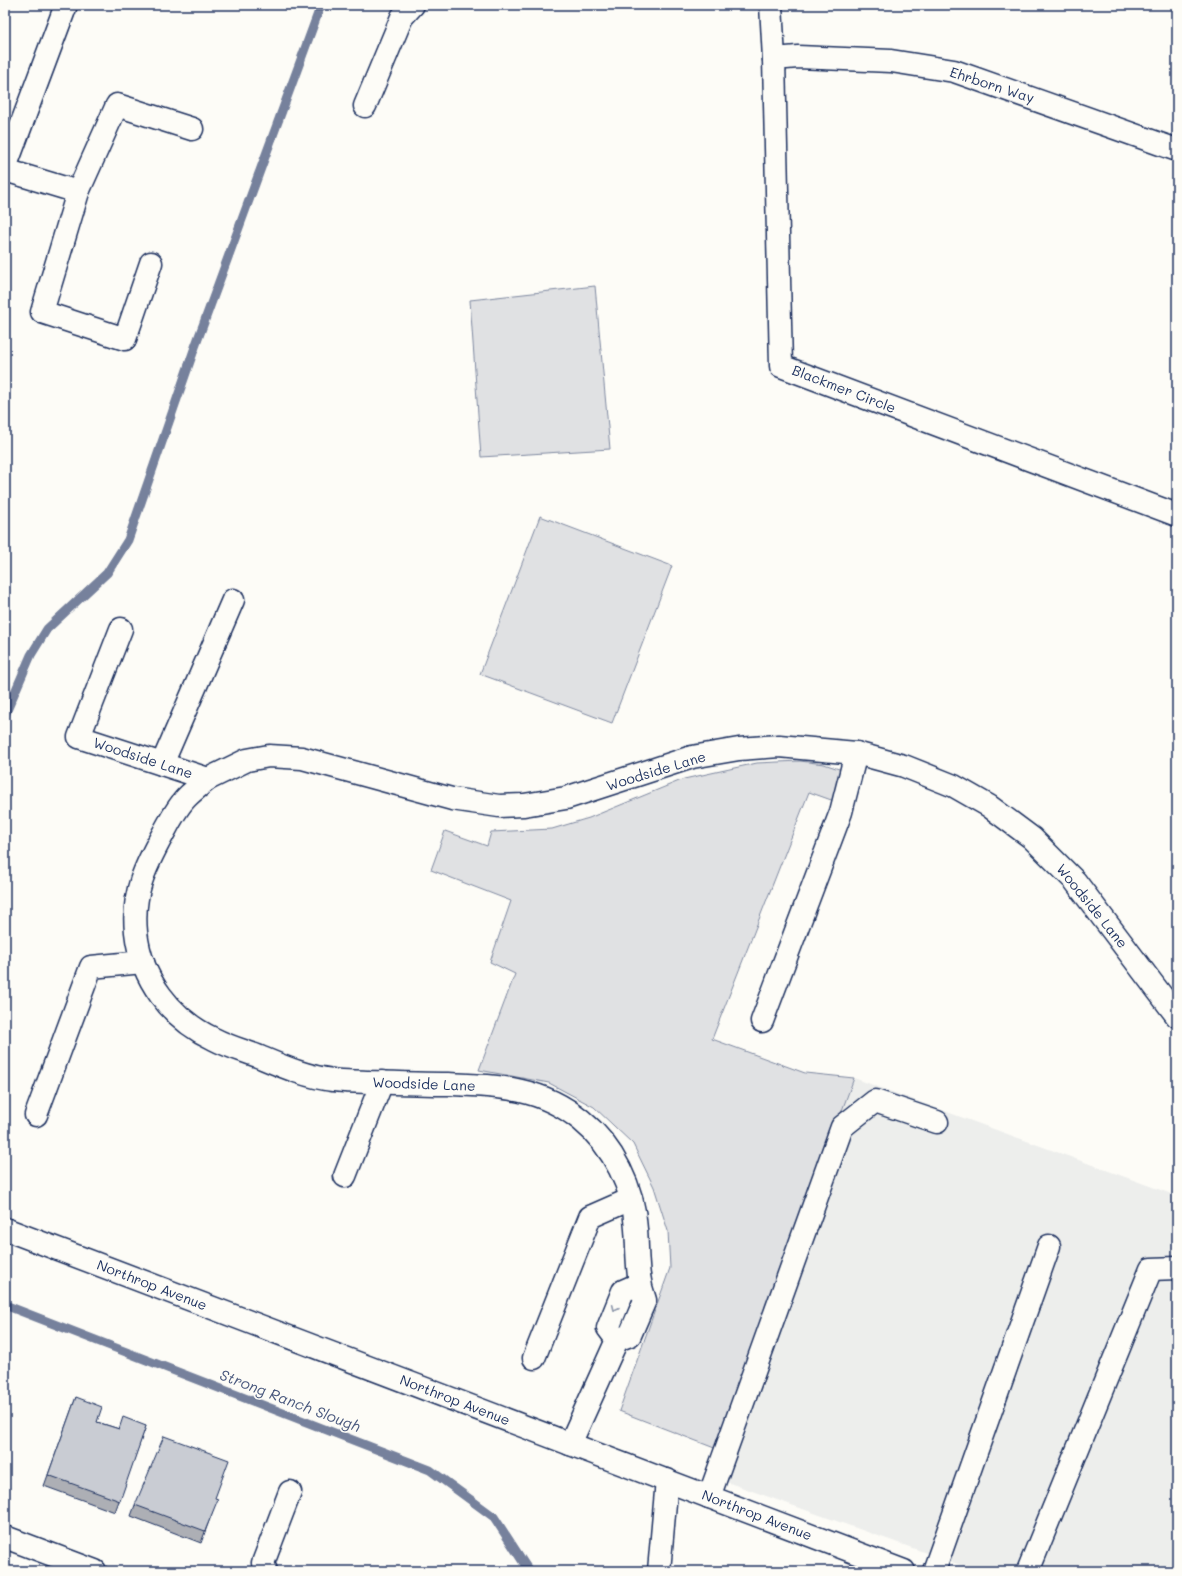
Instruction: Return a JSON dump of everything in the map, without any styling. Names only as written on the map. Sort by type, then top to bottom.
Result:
[{"type":"street","points":[[66,5],[5,169],[78,192]]},
{"type":"street","points":[[365,106],[402,17],[414,5]]},
{"type":"street","name":"Blackmer Circle","points":[[772,5],[781,366],[1177,515]]},
{"type":"street","name":"Ehrborn Way","points":[[774,59],[798,57],[891,61],[954,71],[1177,150]]},
{"type":"street","points":[[151,263],[125,340],[42,312],[78,192],[117,105],[192,129]]},
{"type":"street","points":[[162,764],[233,600]]},
{"type":"street","name":"Woodside Lane","points":[[121,629],[79,737],[208,779]]},
{"type":"street","name":"Woodside Lane","points":[[570,1444],[617,1340],[630,1335],[645,1300],[639,1284],[636,1227],[631,1199],[618,1166],[602,1142],[582,1120],[563,1107],[533,1093],[503,1086],[334,1080],[303,1074],[213,1039],[184,1021],[166,1003],[148,976],[138,948],[134,916],[138,891],[146,864],[175,812],[187,797],[208,779],[247,760],[269,756],[302,758],[452,799],[499,806],[524,805],[566,798],[692,757],[739,749],[779,746],[856,753],[904,766],[954,786],[989,806],[1032,838],[1075,881],[1177,1016]]},
{"type":"street","points":[[762,1021],[841,812],[856,753]]},
{"type":"street","points":[[36,1115],[91,966],[143,962]]},
{"type":"street","points":[[345,1176],[382,1082]]},
{"type":"street","points":[[709,1497],[842,1127],[875,1101],[937,1122]]},
{"type":"street","points":[[534,1358],[590,1217],[631,1199]]},
{"type":"street","name":"Northrop Avenue","points":[[5,1229],[904,1571]]},
{"type":"street","points":[[934,1571],[1049,1246]]},
{"type":"street","points":[[1028,1571],[1151,1269],[1177,1268]]},
{"type":"street","points":[[659,1571],[667,1480]]},
{"type":"street","points":[[266,1571],[263,1563],[290,1492]]},
{"type":"street","points":[[5,1537],[95,1571]]},
{"type":"shaded area","points":[[595,286],[610,449],[481,457],[470,300]]},
{"type":"shaded area","points":[[540,516],[672,566],[612,723],[480,674]]},
{"type":"shaded area","points":[[800,761],[824,764],[842,770],[834,801],[809,792],[712,1039],[805,1073],[854,1078],[717,1449],[619,1411],[670,1268],[668,1231],[654,1187],[633,1144],[594,1107],[549,1083],[479,1070],[515,974],[490,962],[511,901],[431,870],[445,831],[487,846],[491,832],[552,829],[589,818],[684,779],[757,763]]},
{"type":"shaded area","points":[[854,1078],[1177,1196],[1177,1571],[977,1571],[707,1475],[741,1387]]},
{"type":"building","points":[[76,1397],[102,1407],[97,1422],[119,1429],[123,1417],[146,1426],[120,1501],[48,1475]]},
{"type":"building","points":[[164,1436],[229,1460],[215,1498],[218,1499],[205,1531],[135,1505]]},
{"type":"waterway","points":[[5,715],[31,655],[47,629],[107,573],[128,540],[195,347],[321,5]]},
{"type":"waterway","name":"Strong Ranch Slough","points":[[5,1305],[430,1470],[494,1517],[529,1571]]}]
